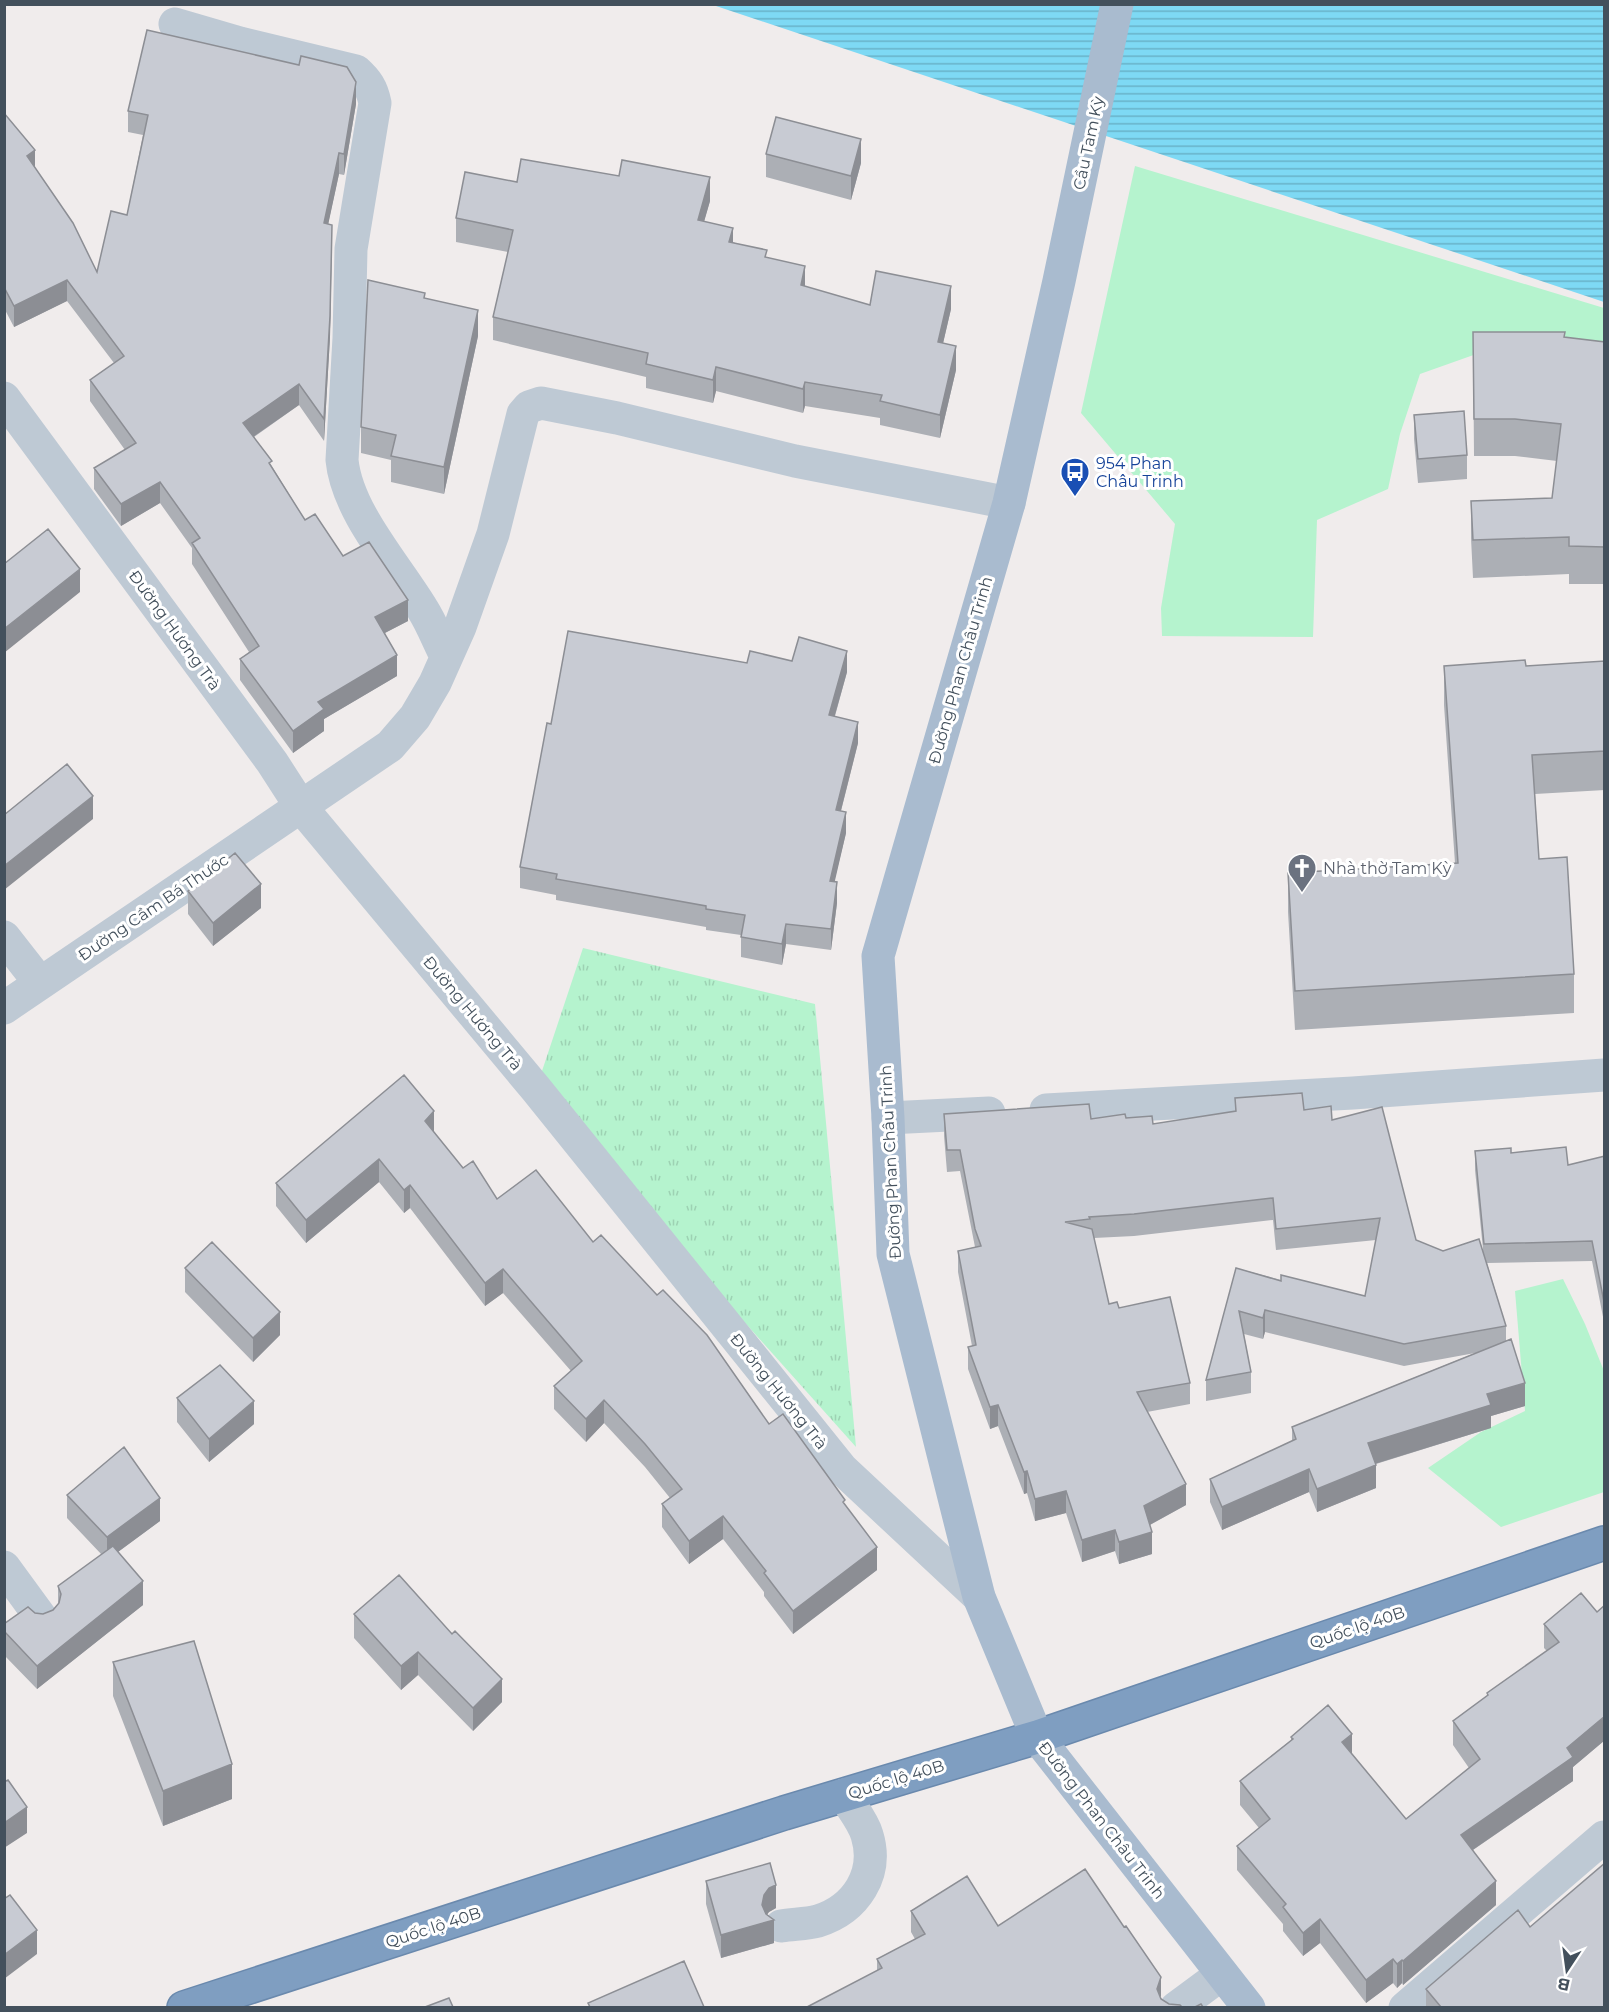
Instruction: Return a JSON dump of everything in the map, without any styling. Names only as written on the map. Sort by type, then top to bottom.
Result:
[{"type":"highway","name":"Quốc lộ 40B","points":[[184,2007],[844,1795],[1037,1737],[1605,1543]]},
{"type":"main road","name":"Cầu Tam Kỳ","points":[[1059,281],[1117,4]]},
{"type":"main road","name":"Đường Phan Châu Trinh","points":[[1059,281],[1009,503],[878,956],[888,1118],[893,1254],[979,1597],[1037,1737],[1249,2007]]},
{"type":"street","points":[[175,24],[240,43],[356,71],[373,90],[375,103],[351,249],[343,477],[353,502],[424,612],[446,656]]},
{"type":"street","name":"Đường Hương Trà","points":[[4,398],[272,762],[301,807],[536,1089],[842,1469],[979,1597]]},
{"type":"street","name":"Đường Cầm Bá Thước","points":[[4,1008],[390,746],[415,717],[435,683],[460,627],[493,534],[523,414],[529,407],[541,403],[617,418],[795,461],[1009,503]]},
{"type":"street","points":[[4,937],[40,983]]},
{"type":"street","points":[[888,1118],[1353,1093],[1605,1075]]},
{"type":"street","points":[[4,1567],[42,1619]]},
{"type":"street","points":[[781,1926],[817,1921],[846,1906],[861,1891],[868,1874],[870,1855],[867,1834],[844,1795]]},
{"type":"street","points":[[1405,2007],[1605,1837]]},
{"type":"street","points":[[1176,2007],[1222,1974]]},
{"type":"green space","points":[[1135,166],[1604,308],[1604,342],[1513,341],[1420,374],[1400,434],[1388,489],[1317,520],[1313,637],[1162,636],[1161,608],[1175,524],[1081,413]]},
{"type":"green space","points":[[583,948],[815,1004],[856,1447],[536,1089]]},
{"type":"green space","points":[[1563,1279],[1604,1371],[1604,1492],[1501,1527],[1428,1468],[1481,1432],[1525,1411],[1515,1291]]},
{"type":"water","points":[[713,5],[1604,5],[1604,302]]},
{"type":"building","points":[[147,30],[299,65],[301,56],[347,67],[356,82],[344,154],[339,153],[324,223],[332,225],[324,419],[299,384],[243,423],[272,461],[269,463],[305,520],[315,514],[343,556],[369,542],[408,600],[375,617],[397,655],[318,702],[324,709],[293,731],[240,659],[259,646],[192,543],[200,538],[160,482],[121,504],[94,468],[136,443],[90,380],[124,356],[67,280],[14,306],[4,287],[4,113],[35,150],[27,156],[73,223],[97,272],[111,211],[127,215],[148,115],[128,111]]},
{"type":"building","points":[[776,117],[861,139],[851,176],[766,154]]},
{"type":"building","points":[[521,159],[619,176],[622,160],[710,177],[698,220],[733,228],[729,242],[767,250],[765,257],[805,266],[801,285],[870,305],[876,271],[951,286],[938,342],[956,346],[940,415],[880,401],[882,395],[805,382],[803,389],[716,367],[713,380],[646,364],[648,353],[493,317],[513,230],[456,218],[465,172],[517,182]]},
{"type":"building","points":[[368,280],[425,293],[424,298],[478,310],[444,467],[391,456],[396,435],[361,427]]},
{"type":"building","points":[[1473,332],[1565,332],[1564,337],[1605,342],[1605,547],[1569,546],[1569,537],[1473,540],[1471,501],[1552,498],[1561,424],[1515,419],[1474,419]]},
{"type":"building","points":[[1464,411],[1467,455],[1418,459],[1414,415]]},
{"type":"building","points":[[48,529],[80,569],[4,629],[4,564]]},
{"type":"building","points":[[568,631],[747,663],[750,651],[792,661],[799,637],[847,651],[829,715],[858,722],[836,810],[846,812],[830,881],[837,882],[831,929],[786,924],[782,944],[741,937],[745,915],[556,879],[557,874],[520,867],[547,723],[551,724]]},
{"type":"building","points":[[1525,660],[1526,666],[1605,661],[1605,751],[1532,755],[1539,859],[1567,857],[1574,974],[1295,991],[1288,873],[1458,863],[1444,666]]},
{"type":"building","points":[[67,764],[93,796],[4,866],[4,815]]},
{"type":"building","points":[[235,853],[261,884],[213,923],[188,891]]},
{"type":"building","points":[[404,1075],[434,1111],[425,1121],[463,1168],[473,1161],[497,1199],[536,1170],[593,1242],[601,1235],[657,1295],[663,1290],[707,1335],[769,1424],[783,1414],[877,1547],[793,1611],[764,1573],[766,1571],[723,1516],[689,1541],[662,1504],[682,1489],[645,1444],[604,1400],[586,1419],[554,1386],[582,1361],[503,1269],[485,1283],[410,1185],[404,1190],[379,1159],[306,1220],[276,1183]]},
{"type":"building","points":[[1302,1093],[1304,1110],[1331,1106],[1332,1120],[1382,1107],[1416,1240],[1443,1251],[1479,1239],[1506,1326],[1404,1344],[1265,1310],[1263,1318],[1239,1311],[1251,1372],[1206,1380],[1236,1268],[1281,1281],[1281,1275],[1365,1296],[1380,1218],[1276,1229],[1273,1198],[1089,1217],[1090,1219],[1065,1222],[1092,1229],[1109,1304],[1117,1302],[1119,1308],[1170,1297],[1190,1383],[1137,1392],[1186,1484],[1144,1506],[1152,1532],[1119,1542],[1115,1530],[1082,1540],[1066,1491],[1035,1499],[1027,1471],[1024,1472],[998,1405],[990,1407],[968,1347],[976,1345],[958,1251],[981,1246],[975,1229],[960,1150],[947,1150],[944,1114],[1089,1104],[1091,1119],[1125,1114],[1126,1118],[1152,1116],[1153,1124],[1236,1111],[1235,1098]]},
{"type":"building","points":[[1566,1147],[1568,1165],[1605,1156],[1605,1307],[1592,1241],[1484,1244],[1475,1151],[1511,1148],[1511,1153]]},
{"type":"building","points":[[212,1242],[280,1312],[253,1338],[185,1268]]},
{"type":"building","points":[[1511,1339],[1525,1383],[1487,1394],[1491,1405],[1368,1443],[1376,1465],[1317,1489],[1309,1469],[1222,1507],[1210,1479],[1296,1439],[1292,1427]]},
{"type":"building","points":[[220,1365],[254,1401],[209,1439],[177,1398]]},
{"type":"building","points":[[124,1447],[160,1498],[107,1537],[67,1495]]},
{"type":"building","points":[[113,1546],[143,1581],[37,1666],[4,1631],[4,1624],[28,1607],[35,1613],[43,1614],[53,1610],[59,1603],[61,1594],[58,1586]]},
{"type":"building","points":[[399,1575],[452,1634],[455,1631],[502,1679],[473,1708],[418,1652],[401,1666],[354,1614]]},
{"type":"building","points":[[1581,1593],[1597,1612],[1605,1605],[1605,1716],[1567,1748],[1573,1757],[1461,1835],[1496,1881],[1403,1961],[1397,1964],[1393,1959],[1366,1980],[1320,1919],[1303,1933],[1283,1907],[1286,1904],[1237,1846],[1270,1819],[1240,1781],[1293,1739],[1291,1737],[1328,1705],[1352,1734],[1342,1742],[1406,1819],[1480,1759],[1453,1721],[1488,1695],[1487,1693],[1559,1642],[1544,1624]]},
{"type":"building","points":[[194,1641],[232,1764],[163,1791],[113,1662]]},
{"type":"building","points":[[8,1780],[27,1807],[4,1823],[4,1782]]},
{"type":"building","points":[[770,1863],[776,1885],[769,1888],[764,1895],[762,1905],[766,1914],[774,1920],[721,1935],[706,1881]]},
{"type":"building","points":[[1605,1863],[1605,2007],[1441,2007],[1426,1989],[1518,1910],[1530,1927]]},
{"type":"building","points":[[1085,1869],[1161,1977],[1157,1989],[1161,1999],[1169,2004],[1182,2007],[807,2007],[882,1968],[877,1959],[925,1934],[911,1911],[967,1876],[998,1926]]},
{"type":"building","points":[[10,1895],[37,1930],[4,1955],[4,1899]]},
{"type":"building","points":[[684,1961],[704,2007],[590,2007],[588,2003]]},
{"type":"building","points":[[449,1998],[453,2007],[425,2007]]},
{"type":"place","name":"954 Phan Châu Trinh","points":[[1075,498]]},
{"type":"place","name":"Nhà thờ Tam Kỳ","points":[[1302,894]]}]
